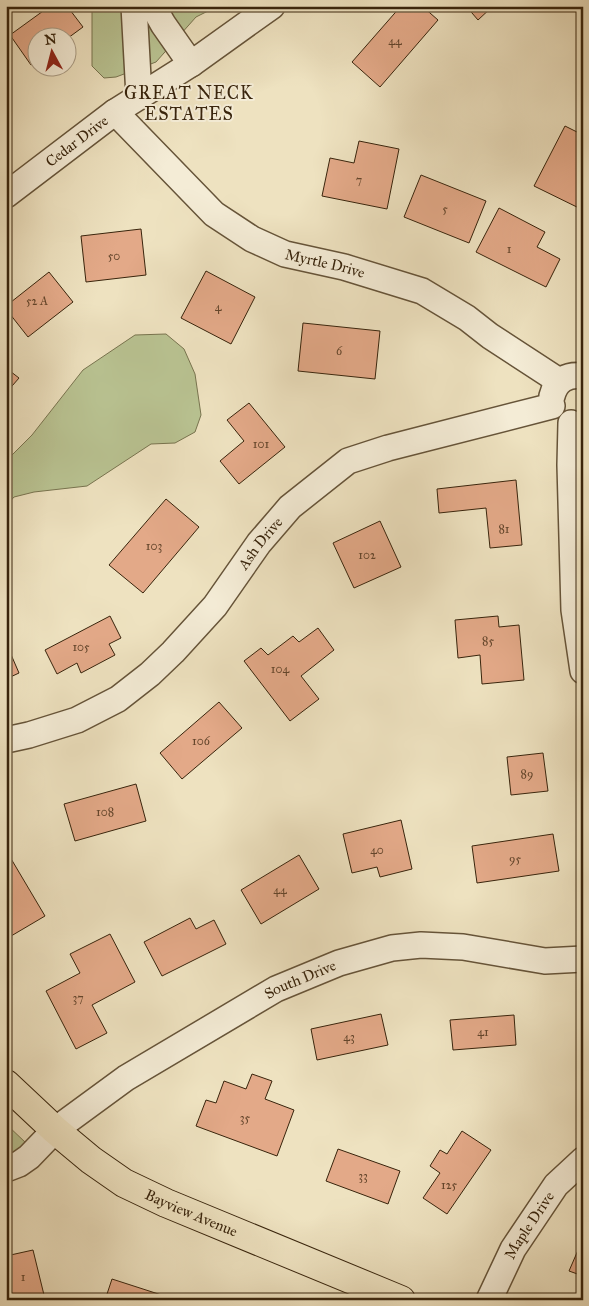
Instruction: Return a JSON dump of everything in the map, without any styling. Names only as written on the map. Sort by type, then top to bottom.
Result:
[{"type":"main road","name":"Bayview Avenue","points":[[6,1084],[90,1160],[124,1183],[364,1290],[401,1300]]},
{"type":"street","points":[[134,6],[139,96]]},
{"type":"street","points":[[153,6],[191,64]]},
{"type":"street","name":"Cedar Drive","points":[[6,195],[115,112],[191,64],[272,6]]},
{"type":"street","name":"Myrtle Drive","points":[[115,112],[214,214],[252,239],[285,254],[344,267],[422,291],[467,318],[490,336],[559,381]]},
{"type":"street","points":[[583,376],[574,375],[559,381],[554,388],[552,396],[552,406],[560,418],[577,423],[570,465],[574,610],[583,671]]},
{"type":"street","name":"Ash Drive","points":[[6,740],[29,736],[78,720],[118,699],[150,674],[215,606],[259,543],[290,507],[348,461],[388,448],[552,406]]},
{"type":"street","name":"South Drive","points":[[6,1169],[20,1164],[55,1130],[126,1078],[276,989],[339,963],[392,948],[421,944],[463,947],[545,961],[583,959]]},
{"type":"street","name":"Maple Drive","points":[[489,1300],[513,1249],[556,1185],[583,1160]]},
{"type":"green space","points":[[92,6],[218,6],[196,17],[156,62],[116,77],[104,78],[92,66]]},
{"type":"green space","points":[[166,334],[184,349],[195,374],[201,415],[195,432],[175,443],[151,444],[87,486],[34,492],[14,497],[6,506],[6,461],[32,435],[83,370],[135,335]]},
{"type":"green space","points":[[6,1124],[26,1143],[6,1161]]},
{"type":"building","points":[[50,6],[67,6],[83,27],[78,31],[78,28],[28,28],[28,61],[10,35]]},
{"type":"building","points":[[401,6],[422,6],[438,20],[380,87],[352,62]]},
{"type":"building","points":[[466,6],[493,6],[478,20]]},
{"type":"building","points":[[565,126],[583,135],[583,210],[534,186]]},
{"type":"building","points":[[359,141],[399,149],[387,209],[322,196],[330,158],[354,163]]},
{"type":"building","points":[[421,175],[486,201],[469,243],[404,217]]},
{"type":"building","points":[[499,208],[545,232],[537,247],[560,259],[546,287],[476,252]]},
{"type":"building","points":[[141,229],[146,275],[86,282],[81,236]]},
{"type":"building","points":[[206,271],[255,297],[231,344],[181,318]]},
{"type":"building","points":[[49,272],[73,302],[28,337],[6,309],[6,306]]},
{"type":"building","points":[[303,323],[380,331],[375,379],[298,371]]},
{"type":"building","points":[[6,368],[19,378],[6,393]]},
{"type":"building","points":[[249,403],[285,447],[239,484],[220,461],[244,441],[227,420]]},
{"type":"building","points":[[516,480],[522,545],[490,548],[486,508],[439,513],[437,489]]},
{"type":"building","points":[[166,499],[199,527],[143,593],[109,565]]},
{"type":"building","points":[[380,521],[401,567],[354,588],[333,543]]},
{"type":"building","points":[[110,616],[121,638],[109,644],[115,655],[81,673],[77,663],[57,674],[45,650]]},
{"type":"building","points":[[498,616],[499,627],[519,625],[524,680],[482,684],[480,655],[458,658],[455,620]]},
{"type":"building","points":[[318,628],[334,650],[301,676],[319,699],[290,721],[244,661],[261,648],[268,655],[293,636],[299,642]]},
{"type":"building","points":[[6,643],[19,673],[6,679]]},
{"type":"building","points":[[219,702],[242,728],[182,779],[160,753]]},
{"type":"building","points":[[543,753],[548,791],[511,795],[507,757]]},
{"type":"building","points":[[136,784],[146,821],[75,841],[64,804]]},
{"type":"building","points":[[401,820],[412,869],[380,877],[377,867],[352,873],[343,834]]},
{"type":"building","points":[[553,834],[559,871],[477,883],[472,846]]},
{"type":"building","points":[[299,855],[319,889],[261,924],[241,890]]},
{"type":"building","points":[[10,857],[45,916],[6,939],[6,859]]},
{"type":"building","points":[[190,918],[196,929],[214,920],[226,944],[162,976],[144,942]]},
{"type":"building","points":[[110,934],[135,982],[92,1005],[107,1033],[76,1049],[46,991],[80,973],[70,954]]},
{"type":"building","points":[[381,1014],[388,1045],[317,1060],[311,1029]]},
{"type":"building","points":[[514,1015],[516,1045],[453,1050],[450,1020]]},
{"type":"building","points":[[252,1074],[272,1081],[265,1099],[294,1110],[277,1156],[196,1126],[206,1100],[216,1103],[224,1081],[246,1089]]},
{"type":"building","points":[[462,1131],[491,1150],[447,1214],[423,1198],[440,1173],[430,1166],[440,1150],[447,1154]]},
{"type":"building","points":[[338,1149],[400,1171],[388,1204],[326,1181]]},
{"type":"building","points":[[583,1241],[583,1276],[569,1271]]},
{"type":"building","points":[[33,1250],[45,1299],[6,1300],[6,1256]]},
{"type":"building","points":[[112,1279],[177,1300],[105,1300]]},
{"type":"district","name":"GREAT NECK ESTATES","points":[[189,104]]}]
